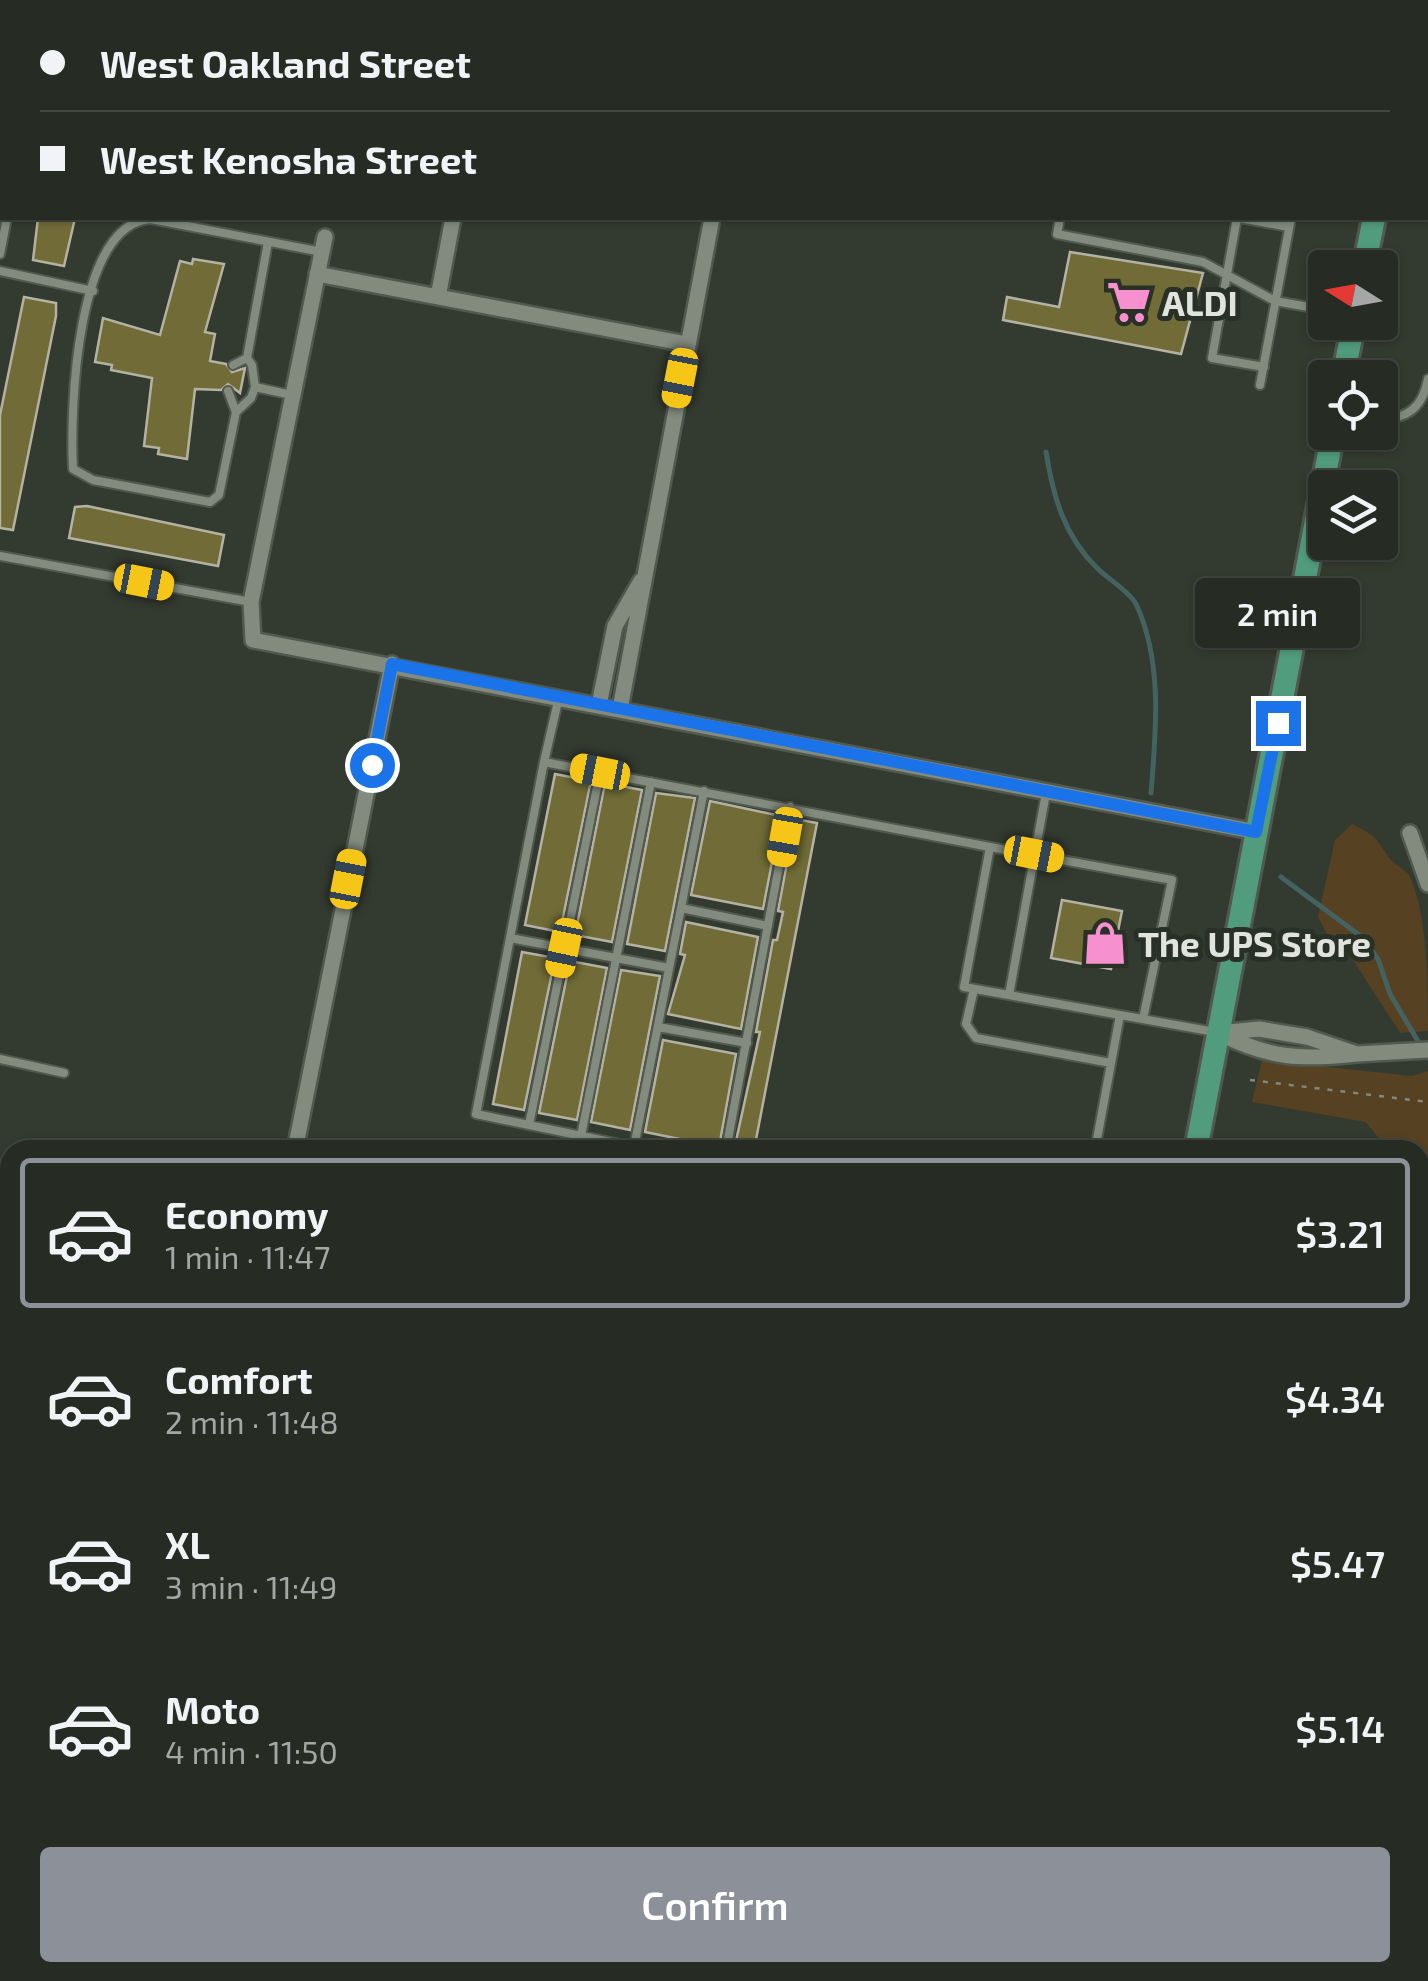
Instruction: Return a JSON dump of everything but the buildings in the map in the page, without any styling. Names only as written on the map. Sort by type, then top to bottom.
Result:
[{"type":"main road","points":[[1368,250],[1374,220]]},
{"type":"main road","points":[[1198,1140],[1330,450]]},
{"type":"street","points":[[438,297],[453,220]]},
{"type":"street","points":[[620,709],[712,220]]},
{"type":"street","points":[[323,244],[251,602],[253,640],[1256,832]]},
{"type":"street","points":[[317,274],[687,344]]},
{"type":"street","points":[[599,704],[615,626],[641,581]]},
{"type":"street","points":[[297,1140],[392,664]]},
{"type":"street","points":[[1410,834],[1428,884]]},
{"type":"street","points":[[1219,1033],[1254,1051],[1304,1060],[1428,1050]]},
{"type":"lane","points":[[0,250],[7,220]]},
{"type":"lane","points":[[228,391],[236,412],[224,481],[220,494],[210,502],[93,480],[74,469],[75,359],[93,291],[117,233],[140,220],[268,242],[323,244]]},
{"type":"lane","points":[[1060,220],[1056,234],[1203,262],[1275,301],[1308,307]]},
{"type":"lane","points":[[1239,220],[1212,358],[1264,368]]},
{"type":"lane","points":[[1260,385],[1290,222],[1264,220]]},
{"type":"lane","points":[[246,358],[268,242]]},
{"type":"lane","points":[[0,272],[93,291]]},
{"type":"lane","points":[[233,365],[246,358]]},
{"type":"lane","points":[[236,412],[252,398],[255,387],[252,364],[246,358]]},
{"type":"lane","points":[[1398,416],[1408,415],[1418,406],[1428,379]]},
{"type":"lane","points":[[255,387],[292,396]]},
{"type":"lane","points":[[0,556],[251,602]]},
{"type":"lane","points":[[609,655],[629,658]]},
{"type":"lane","points":[[559,697],[476,1114],[600,1140]]},
{"type":"lane","points":[[544,762],[1172,880],[1143,1019]]},
{"type":"lane","points":[[529,1125],[600,772]]},
{"type":"lane","points":[[581,1136],[651,782]]},
{"type":"lane","points":[[635,1140],[704,791]]},
{"type":"lane","points":[[1008,995],[1046,792]]},
{"type":"lane","points":[[728,1140],[790,807]]},
{"type":"lane","points":[[990,846],[964,987],[1219,1033]]},
{"type":"lane","points":[[681,908],[768,926]]},
{"type":"lane","points":[[510,938],[669,968]]},
{"type":"lane","points":[[974,989],[966,1024],[976,1038],[1111,1063]]},
{"type":"lane","points":[[1096,1140],[1120,1015]]},
{"type":"lane","points":[[658,1028],[746,1044]]},
{"type":"lane","points":[[0,1060],[64,1074]]},
{"type":"path","points":[[1250,1080],[1428,1102]]},
{"type":"shaded area","points":[[1352,824],[1376,839],[1391,860],[1409,875],[1415,891],[1426,950],[1428,1031],[1400,1033],[1355,963],[1327,934],[1318,917],[1335,840]]},
{"type":"shaded area","points":[[1262,1060],[1412,1076],[1428,1071],[1428,1140],[1380,1140],[1366,1122],[1252,1102]]},
{"type":"waterway","points":[[1046,452],[1052,484],[1068,529],[1097,568],[1133,599],[1145,626],[1156,697],[1151,793]]},
{"type":"waterway","points":[[1281,877],[1362,937],[1378,959],[1390,994],[1428,1058]]},
{"type":"place","name":"ALDI","points":[[1129,302]]},
{"type":"place","name":"The UPS Store","points":[[1105,943]]},
{"type":"route","points":[[372,765],[392,664],[1256,832],[1278,723]]}]
